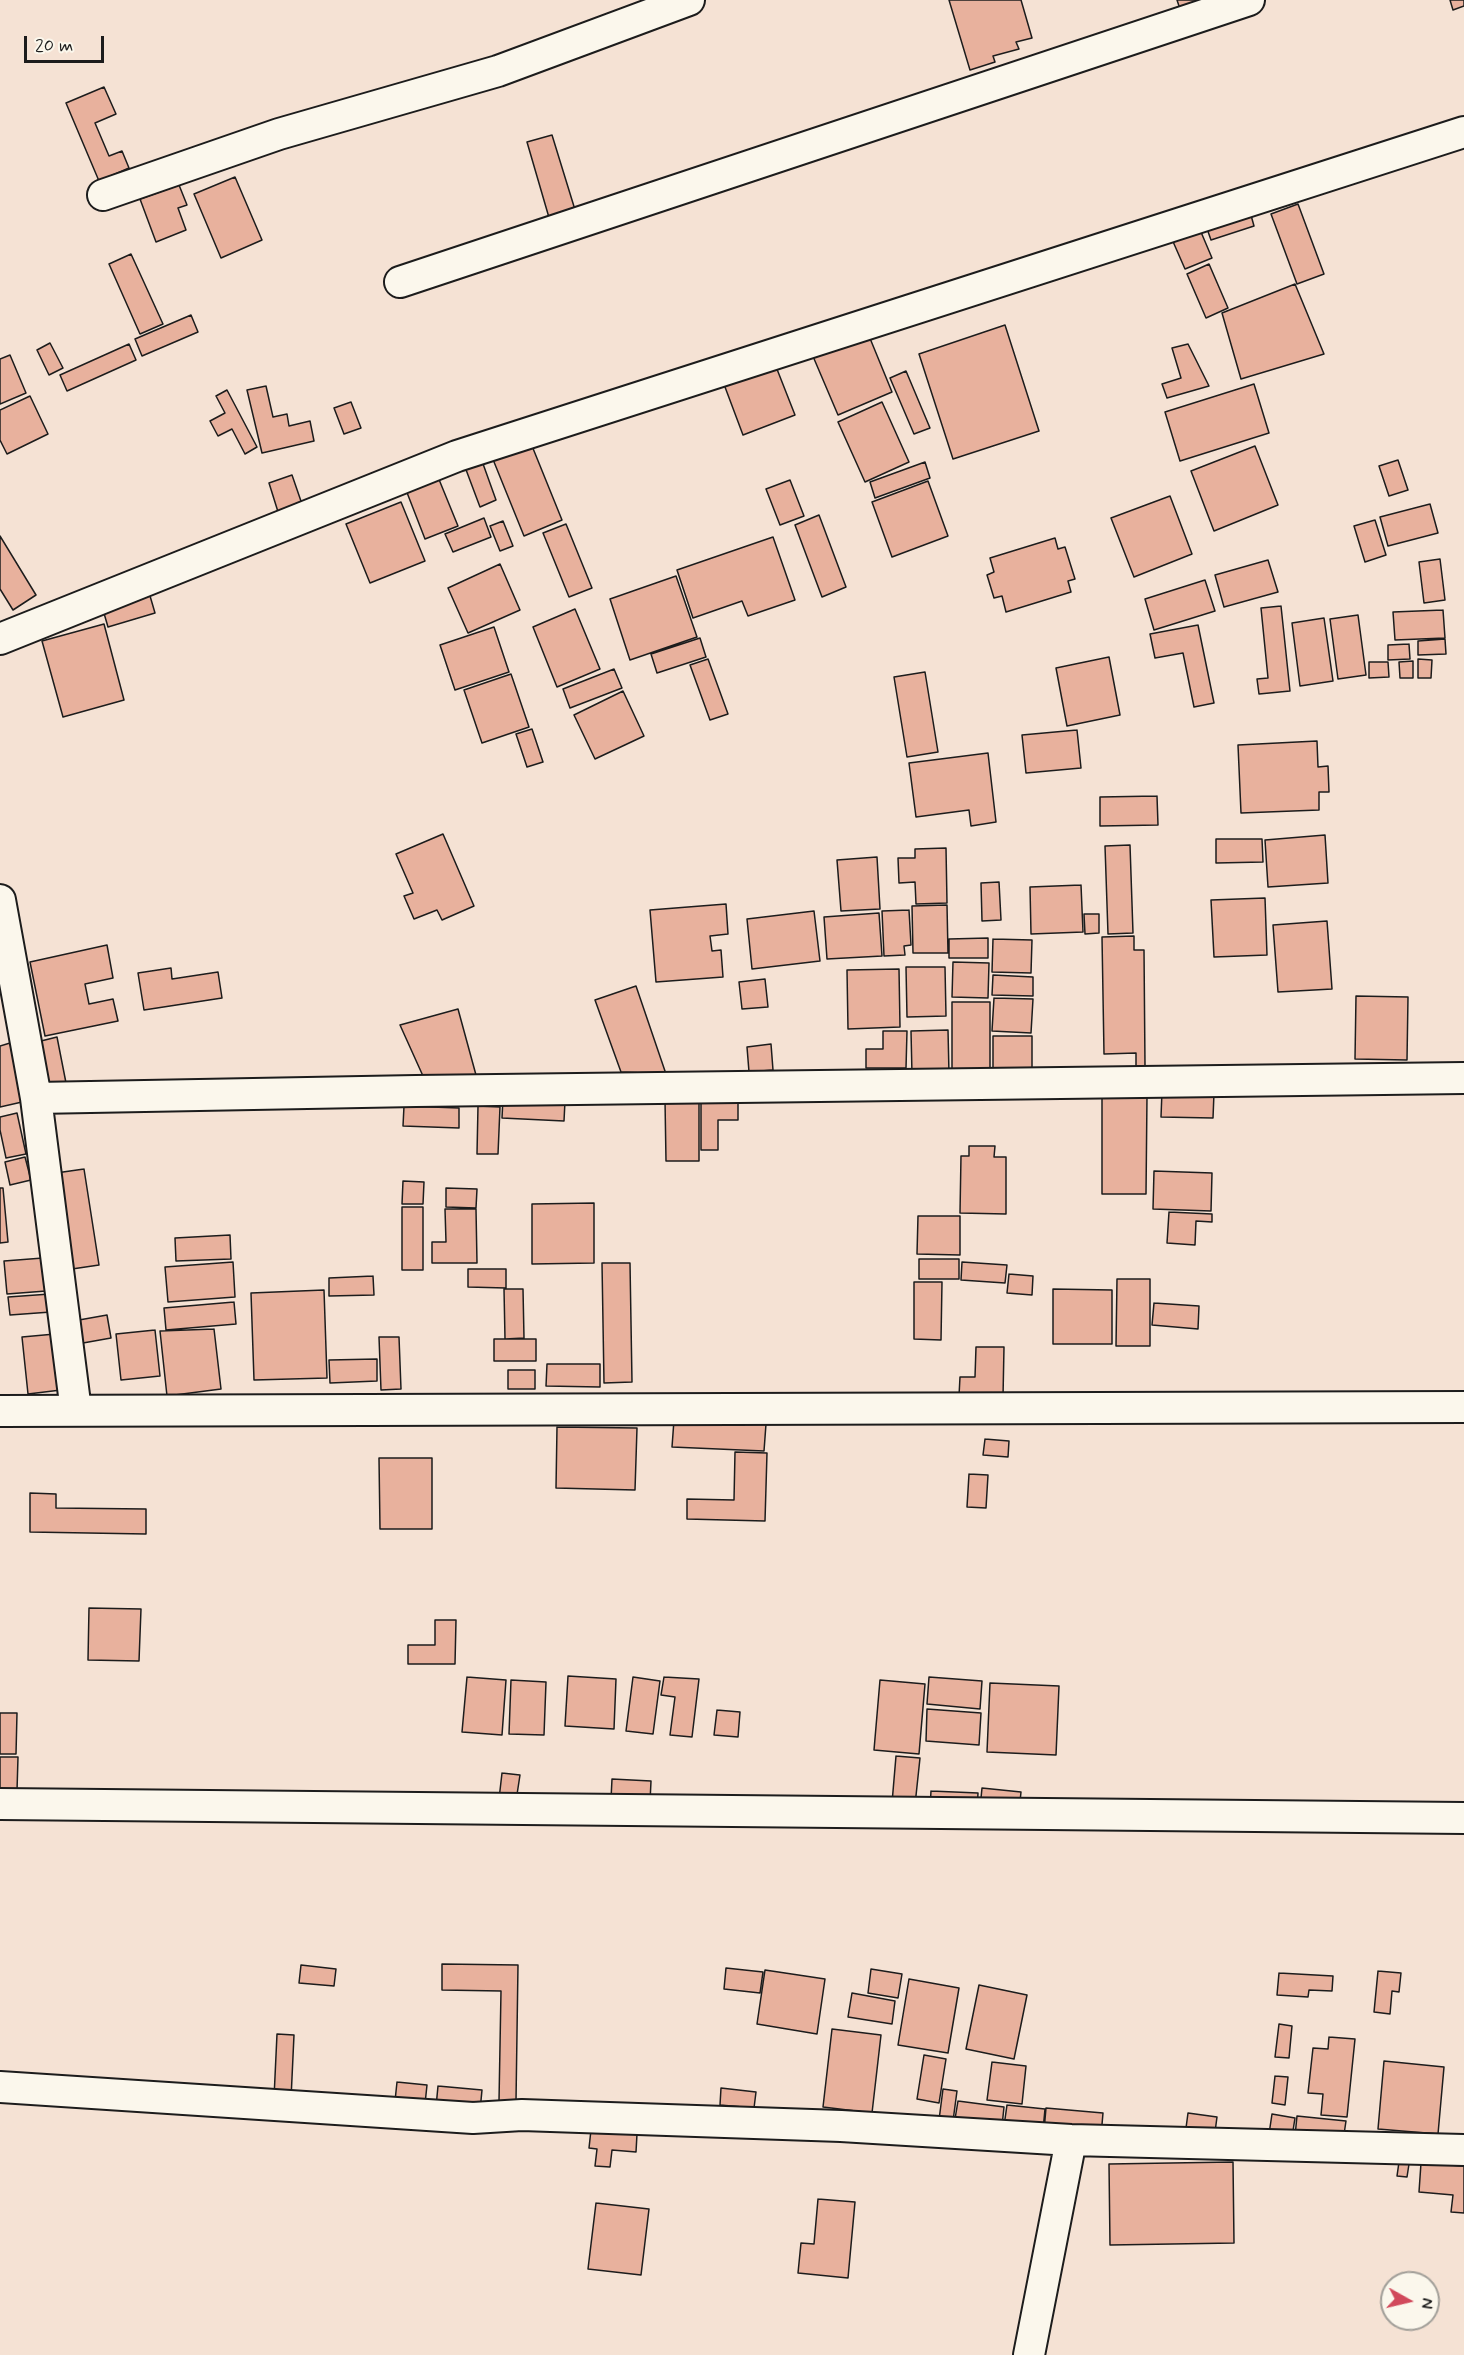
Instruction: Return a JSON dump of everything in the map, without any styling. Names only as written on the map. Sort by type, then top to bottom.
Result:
[{"type":"street","points":[[103,195],[279,134],[498,71],[688,0]]},
{"type":"street","points":[[400,282],[1249,0]]},
{"type":"street","points":[[0,639],[457,456],[1464,132]]},
{"type":"street","points":[[0,900],[36,1098],[76,1411]]},
{"type":"street","points":[[36,1098],[404,1091],[1464,1078]]},
{"type":"street","points":[[0,1411],[1464,1407]]},
{"type":"street","points":[[0,1804],[1464,1818]]},
{"type":"street","points":[[0,2087],[473,2118],[522,2115],[841,2126],[1071,2140],[1464,2150]]},
{"type":"street","points":[[1029,2355],[1071,2140]]},
{"type":"building","points":[[949,0],[1021,0],[1032,38],[1016,42],[1019,49],[993,56],[995,62],[970,70]]},
{"type":"building","points":[[1177,0],[1215,0],[1180,9]]},
{"type":"building","points":[[1450,0],[1464,0],[1464,6],[1453,10]]},
{"type":"building","points":[[104,87],[116,114],[95,123],[109,156],[122,151],[129,168],[99,181],[66,103]]},
{"type":"building","points":[[552,135],[576,213],[550,221],[527,142]]},
{"type":"building","points":[[235,177],[262,240],[221,258],[194,194]]},
{"type":"building","points":[[179,185],[187,205],[178,208],[186,230],[156,242],[140,199]]},
{"type":"building","points":[[1298,204],[1324,274],[1297,284],[1271,214]]},
{"type":"building","points":[[1249,208],[1254,226],[1211,240],[1205,223]]},
{"type":"building","points":[[1198,225],[1212,258],[1185,269],[1171,237]]},
{"type":"building","points":[[131,254],[163,324],[140,334],[109,264]]},
{"type":"building","points":[[1209,264],[1228,308],[1206,318],[1187,274]]},
{"type":"building","points":[[1295,284],[1324,354],[1241,379],[1222,313]]},
{"type":"building","points":[[191,315],[198,332],[142,356],[135,339]]},
{"type":"building","points":[[1005,325],[1039,431],[953,459],[919,354]]},
{"type":"building","points":[[867,331],[892,392],[838,415],[812,354]]},
{"type":"building","points":[[50,343],[63,368],[49,375],[37,350]]},
{"type":"building","points":[[129,344],[136,360],[67,391],[60,375]]},
{"type":"building","points":[[1188,344],[1209,386],[1167,398],[1162,384],[1181,378],[1172,348]]},
{"type":"building","points":[[10,355],[26,393],[0,404],[0,359]]},
{"type":"building","points":[[773,359],[795,415],[743,435],[722,379]]},
{"type":"building","points":[[906,371],[930,428],[914,434],[890,378]]},
{"type":"building","points":[[1254,384],[1269,433],[1180,461],[1165,412]]},
{"type":"building","points":[[266,386],[273,417],[287,414],[289,426],[310,421],[314,441],[262,453],[247,390]]},
{"type":"building","points":[[227,390],[257,447],[245,454],[232,429],[218,436],[210,421],[225,413],[216,396]]},
{"type":"building","points":[[30,396],[48,434],[7,454],[0,440],[0,410]]},
{"type":"building","points":[[351,402],[361,428],[344,434],[334,408]]},
{"type":"building","points":[[882,402],[909,462],[865,482],[838,422]]},
{"type":"building","points":[[530,441],[562,520],[524,536],[492,457]]},
{"type":"building","points":[[1255,446],[1278,505],[1214,531],[1191,471]]},
{"type":"building","points":[[1398,460],[1408,490],[1389,496],[1379,466]]},
{"type":"building","points":[[482,461],[496,500],[480,507],[465,467]]},
{"type":"building","points":[[925,462],[930,478],[875,498],[870,482]]},
{"type":"building","points":[[292,475],[303,507],[279,515],[269,483]]},
{"type":"building","points":[[438,477],[458,526],[425,539],[406,490]]},
{"type":"building","points":[[790,480],[804,516],[780,525],[766,489]]},
{"type":"building","points":[[928,481],[948,536],[892,557],[872,502]]},
{"type":"building","points":[[1170,496],[1192,554],[1134,577],[1111,518]]},
{"type":"building","points":[[401,502],[425,561],[370,583],[346,524]]},
{"type":"building","points":[[1430,504],[1438,533],[1388,546],[1380,517]]},
{"type":"building","points":[[819,515],[846,587],[822,597],[795,525]]},
{"type":"building","points":[[484,518],[491,537],[453,552],[445,534]]},
{"type":"building","points":[[1375,520],[1386,555],[1365,562],[1354,526]]},
{"type":"building","points":[[503,521],[513,546],[500,551],[490,526]]},
{"type":"building","points":[[566,524],[592,588],[569,597],[543,533]]},
{"type":"building","points":[[0,536],[36,595],[13,610],[0,589]]},
{"type":"building","points":[[773,537],[795,600],[748,616],[742,601],[693,618],[677,570]]},
{"type":"building","points":[[1055,538],[1058,549],[1065,547],[1075,579],[1068,581],[1071,592],[1006,612],[1002,596],[994,598],[987,575],[994,572],[990,558]]},
{"type":"building","points":[[1440,559],[1445,600],[1424,603],[1419,562]]},
{"type":"building","points":[[1268,560],[1278,592],[1224,607],[1215,575]]},
{"type":"building","points":[[500,564],[520,610],[468,633],[448,588]]},
{"type":"building","points":[[676,576],[697,637],[630,660],[610,599]]},
{"type":"building","points":[[1205,580],[1215,611],[1154,630],[1145,599]]},
{"type":"building","points":[[148,589],[155,613],[108,627],[101,603]]},
{"type":"building","points":[[1281,606],[1290,691],[1259,694],[1257,679],[1268,678],[1261,608]]},
{"type":"building","points":[[575,609],[600,669],[557,687],[533,627]]},
{"type":"building","points":[[1443,610],[1445,638],[1395,640],[1393,612]]},
{"type":"building","points":[[1358,615],[1366,675],[1338,679],[1330,619]]},
{"type":"building","points":[[1324,618],[1333,681],[1300,686],[1292,623]]},
{"type":"building","points":[[104,624],[124,700],[63,717],[42,641]]},
{"type":"building","points":[[1198,625],[1214,703],[1194,707],[1183,653],[1155,658],[1150,634]]},
{"type":"building","points":[[494,627],[509,672],[455,690],[440,645]]},
{"type":"building","points":[[700,638],[706,657],[657,673],[651,654]]},
{"type":"building","points":[[1445,639],[1446,654],[1418,655],[1418,641]]},
{"type":"building","points":[[1409,644],[1410,659],[1388,660],[1388,645]]},
{"type":"building","points":[[1109,657],[1120,715],[1067,726],[1056,668]]},
{"type":"building","points":[[708,659],[728,714],[710,720],[690,665]]},
{"type":"building","points":[[1418,659],[1432,660],[1431,678],[1418,678]]},
{"type":"building","points":[[1413,661],[1413,678],[1400,678],[1399,662]]},
{"type":"building","points":[[1369,662],[1388,662],[1389,677],[1369,678]]},
{"type":"building","points":[[614,669],[622,688],[570,708],[563,689]]},
{"type":"building","points":[[925,672],[938,752],[907,757],[894,677]]},
{"type":"building","points":[[511,674],[529,727],[482,743],[464,690]]},
{"type":"building","points":[[623,691],[644,736],[595,759],[574,715]]},
{"type":"building","points":[[532,729],[543,762],[527,767],[516,734]]},
{"type":"building","points":[[1077,730],[1081,768],[1026,773],[1022,735]]},
{"type":"building","points":[[1317,741],[1318,767],[1328,766],[1329,792],[1319,792],[1319,810],[1241,813],[1238,745]]},
{"type":"building","points":[[988,753],[996,822],[971,826],[969,810],[916,817],[909,763]]},
{"type":"building","points":[[1157,796],[1158,825],[1100,826],[1100,797]]},
{"type":"building","points":[[443,834],[474,906],[442,920],[437,910],[414,919],[404,896],[413,893],[396,854]]},
{"type":"building","points":[[1325,835],[1328,883],[1268,887],[1265,840]]},
{"type":"building","points":[[1216,839],[1262,839],[1263,862],[1216,863]]},
{"type":"building","points":[[1130,845],[1133,933],[1108,934],[1105,846]]},
{"type":"building","points":[[946,848],[947,903],[916,904],[915,882],[899,883],[898,858],[915,858],[915,849]]},
{"type":"building","points":[[877,857],[880,909],[841,911],[837,860]]},
{"type":"building","points":[[999,882],[1001,920],[982,921],[981,883]]},
{"type":"building","points":[[1081,885],[1083,932],[1031,934],[1030,887]]},
{"type":"building","points":[[1265,898],[1267,955],[1214,957],[1211,900]]},
{"type":"building","points":[[726,904],[728,934],[710,936],[712,951],[721,950],[723,977],[656,982],[650,910]]},
{"type":"building","points":[[947,905],[948,953],[913,953],[912,906]]},
{"type":"building","points":[[909,910],[911,945],[904,946],[905,955],[884,956],[882,911]]},
{"type":"building","points":[[814,911],[820,961],[752,969],[747,919]]},
{"type":"building","points":[[879,913],[882,956],[827,959],[824,917]]},
{"type":"building","points":[[1084,914],[1099,914],[1099,933],[1085,934]]},
{"type":"building","points":[[1327,921],[1332,989],[1278,992],[1273,925]]},
{"type":"building","points":[[1134,936],[1134,950],[1144,950],[1145,1066],[1136,1066],[1136,1053],[1104,1054],[1102,937]]},
{"type":"building","points":[[988,938],[988,958],[949,958],[949,939]]},
{"type":"building","points":[[993,939],[1032,940],[1031,973],[992,972]]},
{"type":"building","points":[[107,945],[113,978],[85,984],[89,1004],[113,999],[118,1021],[45,1036],[30,962]]},
{"type":"building","points":[[953,962],[989,963],[988,998],[952,997]]},
{"type":"building","points":[[906,967],[945,967],[946,1016],[907,1017]]},
{"type":"building","points":[[171,968],[172,979],[218,972],[222,998],[144,1010],[138,973]]},
{"type":"building","points":[[899,969],[900,1027],[848,1029],[847,970]]},
{"type":"building","points":[[993,975],[1033,977],[1033,996],[992,995]]},
{"type":"building","points":[[765,979],[768,1007],[742,1009],[739,982]]},
{"type":"building","points":[[636,986],[666,1074],[621,1072],[595,1000]]},
{"type":"building","points":[[1356,996],[1408,997],[1407,1060],[1355,1059]]},
{"type":"building","points":[[994,998],[1033,999],[1031,1033],[992,1031]]},
{"type":"building","points":[[952,1002],[990,1002],[990,1072],[952,1072]]},
{"type":"building","points":[[458,1009],[476,1075],[423,1076],[400,1025]]},
{"type":"building","points":[[948,1030],[949,1074],[912,1075],[911,1031]]},
{"type":"building","points":[[883,1031],[907,1031],[906,1068],[866,1068],[866,1049],[883,1049]]},
{"type":"building","points":[[993,1036],[1032,1036],[1032,1070],[993,1071]]},
{"type":"building","points":[[57,1037],[67,1088],[47,1092],[37,1042]]},
{"type":"building","points":[[10,1043],[22,1102],[0,1107],[0,1046]]},
{"type":"building","points":[[771,1044],[773,1070],[749,1072],[747,1047]]},
{"type":"building","points":[[1162,1091],[1214,1093],[1213,1118],[1161,1117]]},
{"type":"building","points":[[1102,1095],[1147,1096],[1146,1194],[1102,1194]]},
{"type":"building","points":[[503,1098],[565,1101],[564,1121],[502,1118]]},
{"type":"building","points":[[665,1100],[699,1100],[699,1161],[666,1161]]},
{"type":"building","points":[[738,1100],[738,1120],[718,1120],[718,1150],[701,1150],[701,1101]]},
{"type":"building","points":[[404,1106],[459,1108],[459,1128],[403,1126]]},
{"type":"building","points":[[478,1106],[500,1107],[498,1154],[477,1154]]},
{"type":"building","points":[[17,1113],[26,1154],[6,1158],[0,1130],[0,1117]]},
{"type":"building","points":[[969,1146],[995,1146],[994,1157],[1006,1157],[1006,1214],[960,1213],[961,1156],[969,1156]]},
{"type":"building","points":[[25,1157],[31,1180],[10,1185],[5,1162]]},
{"type":"building","points":[[84,1169],[99,1265],[72,1269],[56,1173]]},
{"type":"building","points":[[1154,1171],[1212,1173],[1211,1211],[1153,1209]]},
{"type":"building","points":[[403,1181],[424,1182],[423,1204],[402,1204]]},
{"type":"building","points":[[0,1188],[3,1188],[8,1242],[0,1243]]},
{"type":"building","points":[[446,1188],[477,1189],[476,1208],[446,1207]]},
{"type":"building","points":[[594,1203],[594,1263],[532,1264],[532,1204]]},
{"type":"building","points":[[402,1207],[423,1207],[423,1270],[402,1270]]},
{"type":"building","points":[[445,1209],[476,1209],[477,1263],[432,1263],[432,1242],[446,1242]]},
{"type":"building","points":[[1169,1212],[1212,1214],[1212,1222],[1196,1221],[1195,1245],[1167,1243]]},
{"type":"building","points":[[918,1216],[960,1216],[960,1255],[917,1254]]},
{"type":"building","points":[[230,1235],[231,1259],[176,1261],[175,1238]]},
{"type":"building","points":[[43,1258],[46,1291],[7,1294],[4,1261]]},
{"type":"building","points":[[919,1259],[959,1259],[959,1279],[919,1279]]},
{"type":"building","points":[[233,1262],[235,1297],[168,1302],[165,1267]]},
{"type":"building","points":[[962,1262],[1007,1265],[1005,1283],[961,1280]]},
{"type":"building","points":[[602,1263],[630,1263],[632,1382],[604,1383]]},
{"type":"building","points":[[468,1269],[506,1269],[506,1288],[468,1287]]},
{"type":"building","points":[[1009,1274],[1033,1276],[1032,1295],[1007,1293]]},
{"type":"building","points":[[373,1276],[374,1295],[329,1296],[329,1278]]},
{"type":"building","points":[[1117,1279],[1150,1279],[1150,1346],[1116,1346]]},
{"type":"building","points":[[914,1282],[942,1282],[941,1340],[914,1339]]},
{"type":"building","points":[[504,1289],[523,1289],[524,1338],[505,1339]]},
{"type":"building","points":[[1053,1289],[1112,1290],[1112,1344],[1053,1344]]},
{"type":"building","points":[[324,1290],[327,1378],[254,1380],[251,1293]]},
{"type":"building","points":[[50,1294],[51,1312],[10,1315],[8,1297]]},
{"type":"building","points":[[234,1302],[236,1324],[166,1330],[164,1308]]},
{"type":"building","points":[[1154,1303],[1199,1306],[1198,1329],[1152,1325]]},
{"type":"building","points":[[107,1315],[111,1338],[83,1343],[79,1320]]},
{"type":"building","points":[[214,1329],[221,1389],[167,1396],[160,1331]]},
{"type":"building","points":[[155,1330],[160,1376],[121,1380],[116,1334]]},
{"type":"building","points":[[55,1334],[61,1390],[28,1394],[22,1337]]},
{"type":"building","points":[[379,1337],[399,1337],[401,1389],[381,1390]]},
{"type":"building","points":[[494,1339],[536,1339],[536,1361],[494,1361]]},
{"type":"building","points":[[976,1347],[1004,1347],[1003,1397],[959,1396],[960,1377],[975,1377]]},
{"type":"building","points":[[377,1359],[377,1381],[330,1383],[329,1360]]},
{"type":"building","points":[[547,1364],[600,1364],[600,1387],[546,1386]]},
{"type":"building","points":[[508,1370],[535,1370],[535,1389],[508,1389]]},
{"type":"building","points":[[674,1420],[766,1424],[764,1451],[672,1447]]},
{"type":"building","points":[[557,1427],[637,1428],[635,1490],[556,1488]]},
{"type":"building","points":[[985,1439],[1009,1441],[1008,1457],[983,1455]]},
{"type":"building","points":[[735,1452],[767,1453],[765,1521],[687,1519],[687,1499],[734,1500]]},
{"type":"building","points":[[379,1458],[432,1458],[432,1529],[380,1529]]},
{"type":"building","points":[[969,1474],[988,1475],[986,1508],[967,1507]]},
{"type":"building","points":[[30,1493],[56,1494],[56,1508],[146,1509],[146,1534],[30,1532]]},
{"type":"building","points":[[89,1608],[141,1609],[139,1661],[88,1660]]},
{"type":"building","points":[[435,1620],[456,1620],[455,1664],[408,1664],[408,1645],[435,1645]]},
{"type":"building","points":[[568,1676],[616,1679],[614,1729],[565,1726]]},
{"type":"building","points":[[467,1677],[506,1680],[502,1735],[462,1732]]},
{"type":"building","points":[[633,1677],[660,1681],[653,1734],[626,1731]]},
{"type":"building","points":[[664,1677],[699,1679],[692,1737],[670,1735],[675,1697],[661,1695]]},
{"type":"building","points":[[929,1677],[982,1681],[980,1709],[927,1704]]},
{"type":"building","points":[[511,1680],[546,1682],[544,1735],[509,1734]]},
{"type":"building","points":[[880,1680],[925,1684],[919,1754],[874,1750]]},
{"type":"building","points":[[990,1683],[1059,1686],[1056,1755],[987,1752]]},
{"type":"building","points":[[927,1709],[981,1713],[979,1745],[926,1741]]},
{"type":"building","points":[[717,1710],[740,1712],[738,1737],[714,1735]]},
{"type":"building","points":[[0,1713],[17,1713],[16,1754],[0,1754]]},
{"type":"building","points":[[896,1756],[920,1758],[915,1805],[892,1803]]},
{"type":"building","points":[[0,1757],[18,1757],[17,1791],[0,1791]]},
{"type":"building","points":[[502,1773],[520,1775],[516,1801],[499,1799]]},
{"type":"building","points":[[612,1779],[651,1781],[650,1802],[611,1799]]},
{"type":"building","points":[[982,1788],[1021,1792],[1019,1811],[980,1808]]},
{"type":"building","points":[[931,1791],[978,1793],[977,1810],[930,1808]]},
{"type":"building","points":[[442,1964],[518,1965],[516,2101],[499,2101],[501,1991],[442,1990]]},
{"type":"building","points":[[301,1965],[336,1969],[334,1986],[299,1983]]},
{"type":"building","points":[[726,1968],[763,1972],[760,1993],[724,1989]]},
{"type":"building","points":[[871,1969],[902,1974],[898,1998],[868,1993]]},
{"type":"building","points":[[765,1970],[825,1979],[817,2034],[757,2024]]},
{"type":"building","points":[[1378,1971],[1401,1973],[1399,1992],[1392,1991],[1390,2014],[1374,2012]]},
{"type":"building","points":[[1279,1973],[1333,1976],[1332,1991],[1309,1990],[1308,1997],[1277,1995]]},
{"type":"building","points":[[909,1979],[959,1988],[948,2053],[898,2045]]},
{"type":"building","points":[[979,1985],[1027,1995],[1014,2059],[966,2049]]},
{"type":"building","points":[[852,1993],[895,2001],[892,2024],[848,2017]]},
{"type":"building","points":[[1279,2024],[1292,2026],[1289,2058],[1275,2057]]},
{"type":"building","points":[[832,2029],[881,2035],[872,2113],[823,2107]]},
{"type":"building","points":[[277,2034],[294,2035],[291,2099],[274,2098]]},
{"type":"building","points":[[1329,2037],[1355,2039],[1347,2117],[1321,2115],[1323,2094],[1308,2093],[1313,2048],[1328,2049]]},
{"type":"building","points":[[924,2055],[946,2059],[939,2103],[917,2099]]},
{"type":"building","points":[[1384,2061],[1444,2067],[1438,2134],[1378,2129]]},
{"type":"building","points":[[992,2062],[1026,2066],[1022,2104],[987,2100]]},
{"type":"building","points":[[1275,2076],[1288,2077],[1285,2105],[1272,2103]]},
{"type":"building","points":[[397,2082],[427,2085],[425,2104],[395,2101]]},
{"type":"building","points":[[438,2086],[482,2090],[480,2111],[436,2107]]},
{"type":"building","points":[[721,2088],[756,2092],[754,2108],[720,2105]]},
{"type":"building","points":[[943,2089],[957,2091],[953,2121],[939,2120]]},
{"type":"building","points":[[958,2101],[1004,2107],[1002,2126],[955,2119]]},
{"type":"building","points":[[1007,2105],[1045,2109],[1043,2130],[1004,2126]]},
{"type":"building","points":[[1046,2108],[1103,2113],[1101,2136],[1044,2131]]},
{"type":"building","points":[[1188,2113],[1217,2117],[1215,2132],[1186,2128]]},
{"type":"building","points":[[1272,2114],[1295,2118],[1292,2137],[1269,2134]]},
{"type":"building","points":[[1297,2116],[1346,2121],[1343,2141],[1295,2136]]},
{"type":"building","points":[[591,2130],[637,2134],[636,2152],[612,2150],[610,2167],[595,2166],[597,2149],[589,2148]]},
{"type":"building","points":[[1233,2162],[1234,2243],[1110,2245],[1109,2164]]},
{"type":"building","points":[[1399,2162],[1409,2164],[1407,2177],[1397,2176]]},
{"type":"building","points":[[1421,2163],[1464,2166],[1464,2213],[1451,2212],[1453,2195],[1419,2192]]},
{"type":"building","points":[[818,2199],[855,2202],[848,2278],[798,2273],[801,2243],[814,2244]]},
{"type":"building","points":[[596,2203],[649,2209],[641,2275],[588,2269]]}]
